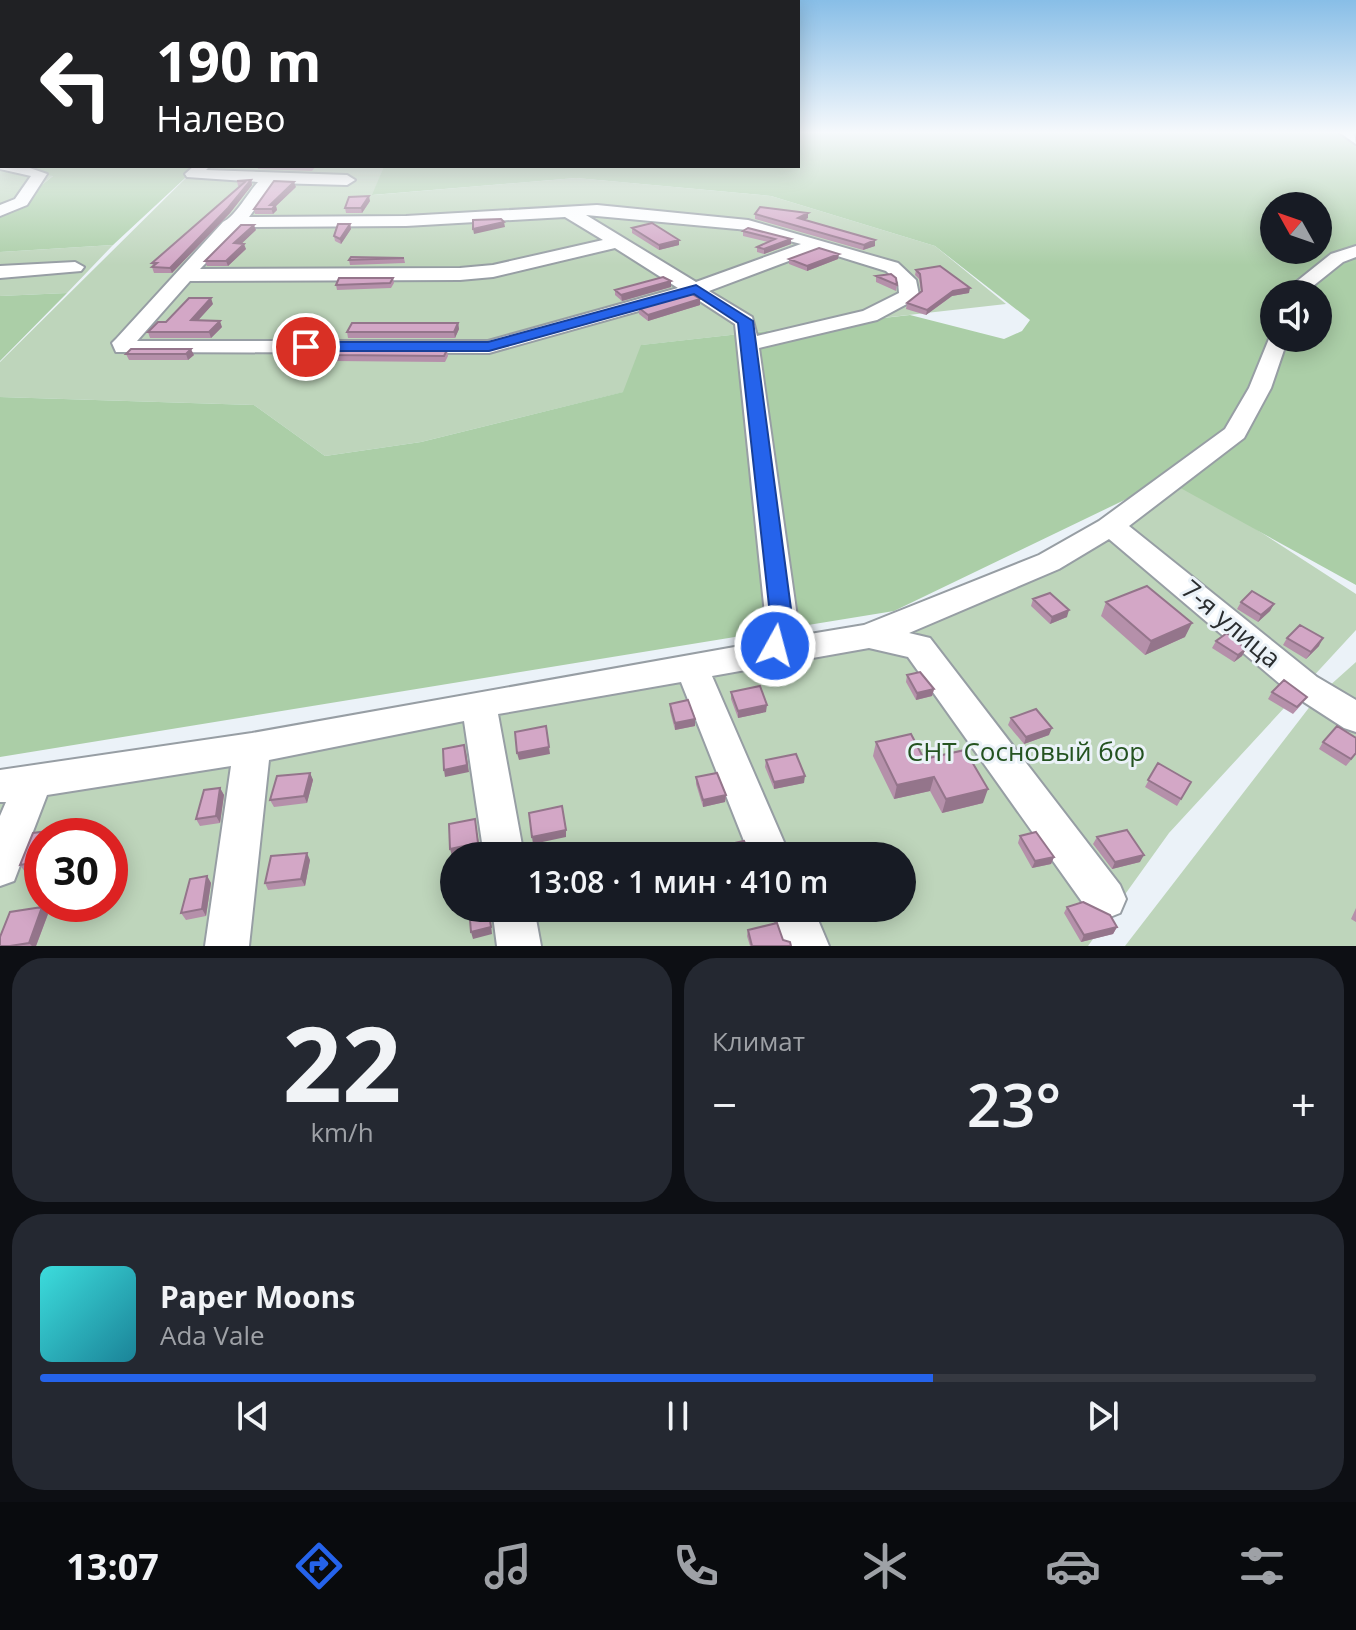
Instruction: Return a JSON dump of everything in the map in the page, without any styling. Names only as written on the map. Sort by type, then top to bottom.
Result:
[{"type":"street","points":[[0,211],[21,202],[39,176]]},
{"type":"street","points":[[232,176],[347,180]]},
{"type":"street","points":[[238,222],[247,204],[266,183],[266,178]]},
{"type":"street","points":[[566,210],[745,321],[782,624],[769,653]]},
{"type":"street","points":[[748,344],[870,316],[909,295],[907,280],[892,267],[817,244],[748,225],[597,210],[454,219],[238,222],[229,226],[123,343],[124,347],[489,347],[696,289],[817,244]]},
{"type":"street","points":[[186,275],[460,274],[493,271],[617,242]]},
{"type":"street","points":[[1309,280],[1337,258],[1356,251]]},
{"type":"street","points":[[0,272],[75,267]]},
{"type":"street","points":[[0,867],[16,784],[252,748],[479,704],[869,636],[1049,562],[1109,527],[1235,433],[1260,388],[1273,352]]},
{"type":"street","name":"7-я улица","points":[[1109,527],[1130,539],[1305,686],[1356,718]]},
{"type":"street","points":[[869,636],[919,647],[1105,899]]},
{"type":"street","points":[[692,668],[764,842]]},
{"type":"street","points":[[479,704],[502,842]]},
{"type":"street","points":[[227,946],[252,748]]},
{"type":"street","points":[[515,922],[519,946]]},
{"type":"street","points":[[798,922],[807,946]]},
{"type":"green space","points":[[0,176],[53,176],[9,211],[0,214]]},
{"type":"green space","points":[[53,176],[187,176],[113,245],[0,252],[0,214],[9,211]]},
{"type":"green space","points":[[188,176],[380,176],[373,195],[576,178],[771,196],[935,246],[1006,304],[642,345],[624,392],[421,442],[325,456],[254,405],[0,397],[0,362]]},
{"type":"green space","points":[[380,176],[1356,176],[1356,585],[1166,480],[894,611],[0,757],[0,397],[254,405],[325,456],[421,442],[623,392],[641,345],[910,315],[1004,339],[1022,331],[1030,320],[935,246],[771,196],[576,178],[372,195]]},
{"type":"green space","points":[[113,245],[67,293],[0,296],[0,252]]},
{"type":"green space","points":[[67,293],[0,361],[0,296]]},
{"type":"green space","name":"СНТ Сосновый бор","points":[[1182,481],[1356,594],[1356,630],[1169,833],[1088,946],[0,946],[0,775],[886,644]]},
{"type":"green space","points":[[1356,662],[1356,946],[1125,946],[1318,696]]},
{"type":"building","points":[[251,180],[170,268],[152,267],[157,263],[152,263],[246,181],[237,181]]},
{"type":"building","points":[[274,181],[294,182],[270,205],[275,205],[272,209],[254,209]]},
{"type":"building","points":[[369,196],[361,208],[345,208],[349,197]]},
{"type":"building","points":[[760,207],[808,213],[798,218],[875,240],[864,245],[755,214]]},
{"type":"building","points":[[501,219],[504,222],[473,229],[473,220]]},
{"type":"building","points":[[652,223],[679,240],[659,245],[632,228]]},
{"type":"building","points":[[338,224],[350,224],[340,239],[334,236]]},
{"type":"building","points":[[241,225],[254,225],[234,243],[244,244],[226,261],[205,261]]},
{"type":"building","points":[[748,228],[791,239],[764,249],[757,247],[775,239],[743,231]]},
{"type":"building","points":[[819,248],[839,254],[807,266],[789,259]]},
{"type":"building","points":[[351,257],[404,258],[349,260]]},
{"type":"building","points":[[940,266],[970,288],[953,291],[927,310],[907,303],[922,291],[920,274],[916,270]]},
{"type":"building","points":[[891,274],[896,278],[897,285],[876,276]]},
{"type":"building","points":[[663,277],[671,281],[621,295],[615,290]]},
{"type":"building","points":[[339,278],[393,278],[390,283],[336,285]]},
{"type":"building","points":[[692,294],[700,299],[648,315],[639,308]]},
{"type":"building","points":[[189,298],[211,298],[191,320],[220,321],[209,332],[148,332],[158,322],[166,322]]},
{"type":"building","points":[[352,323],[458,323],[454,332],[347,332]]},
{"type":"building","points":[[131,349],[191,349],[186,354],[126,354]]},
{"type":"building","points":[[336,350],[447,350],[444,356],[333,355]]},
{"type":"building","points":[[1147,586],[1192,623],[1151,641],[1106,602]]},
{"type":"building","points":[[1252,591],[1274,604],[1261,615],[1241,602]]},
{"type":"building","points":[[1050,593],[1069,610],[1052,617],[1033,599]]},
{"type":"building","points":[[1300,625],[1323,638],[1311,652],[1287,638]]},
{"type":"building","points":[[1227,633],[1246,649],[1238,655],[1216,641]]},
{"type":"building","points":[[920,672],[934,689],[917,693],[907,675]]},
{"type":"building","points":[[1284,680],[1307,697],[1297,707],[1272,692]]},
{"type":"building","points":[[760,686],[767,705],[738,711],[731,692]]},
{"type":"building","points":[[688,700],[695,719],[675,723],[670,704]]},
{"type":"building","points":[[1036,709],[1052,728],[1026,737],[1011,718]]},
{"type":"building","points":[[546,726],[549,747],[517,753],[515,732]]},
{"type":"building","points":[[1337,726],[1356,738],[1356,753],[1351,759],[1323,742]]},
{"type":"building","points":[[911,734],[924,759],[965,750],[988,789],[946,799],[934,777],[897,785],[876,742]]},
{"type":"building","points":[[464,745],[467,765],[444,770],[443,749]]},
{"type":"building","points":[[796,754],[805,776],[774,782],[766,760]]},
{"type":"building","points":[[1158,763],[1191,782],[1181,799],[1148,780]]},
{"type":"building","points":[[310,773],[304,796],[270,800],[277,776]]},
{"type":"building","points":[[717,773],[726,795],[703,800],[696,777]]},
{"type":"building","points":[[220,788],[216,816],[196,819],[204,790]]},
{"type":"building","points":[[562,806],[566,830],[532,837],[529,813]]},
{"type":"building","points":[[475,819],[478,842],[450,842],[449,824]]},
{"type":"building","points":[[1127,830],[1144,855],[1115,862],[1097,837]]},
{"type":"building","points":[[1036,832],[1054,857],[1035,861],[1020,836]]},
{"type":"building","points":[[307,853],[301,879],[265,883],[271,856]]},
{"type":"building","points":[[207,876],[202,909],[181,913],[190,879]]},
{"type":"building","points":[[1083,902],[1110,915],[1117,927],[1084,935],[1067,907]]},
{"type":"building","points":[[24,910],[24,922],[37,922],[29,943],[0,946],[0,937],[10,912]]},
{"type":"building","points":[[470,922],[490,922],[491,927],[471,932]]},
{"type":"building","points":[[777,923],[783,940],[790,942],[791,946],[752,946],[748,930]]},
{"type":"route","points":[[306,347],[489,347],[696,289],[715,301],[745,321],[782,624],[775,646]]}]
